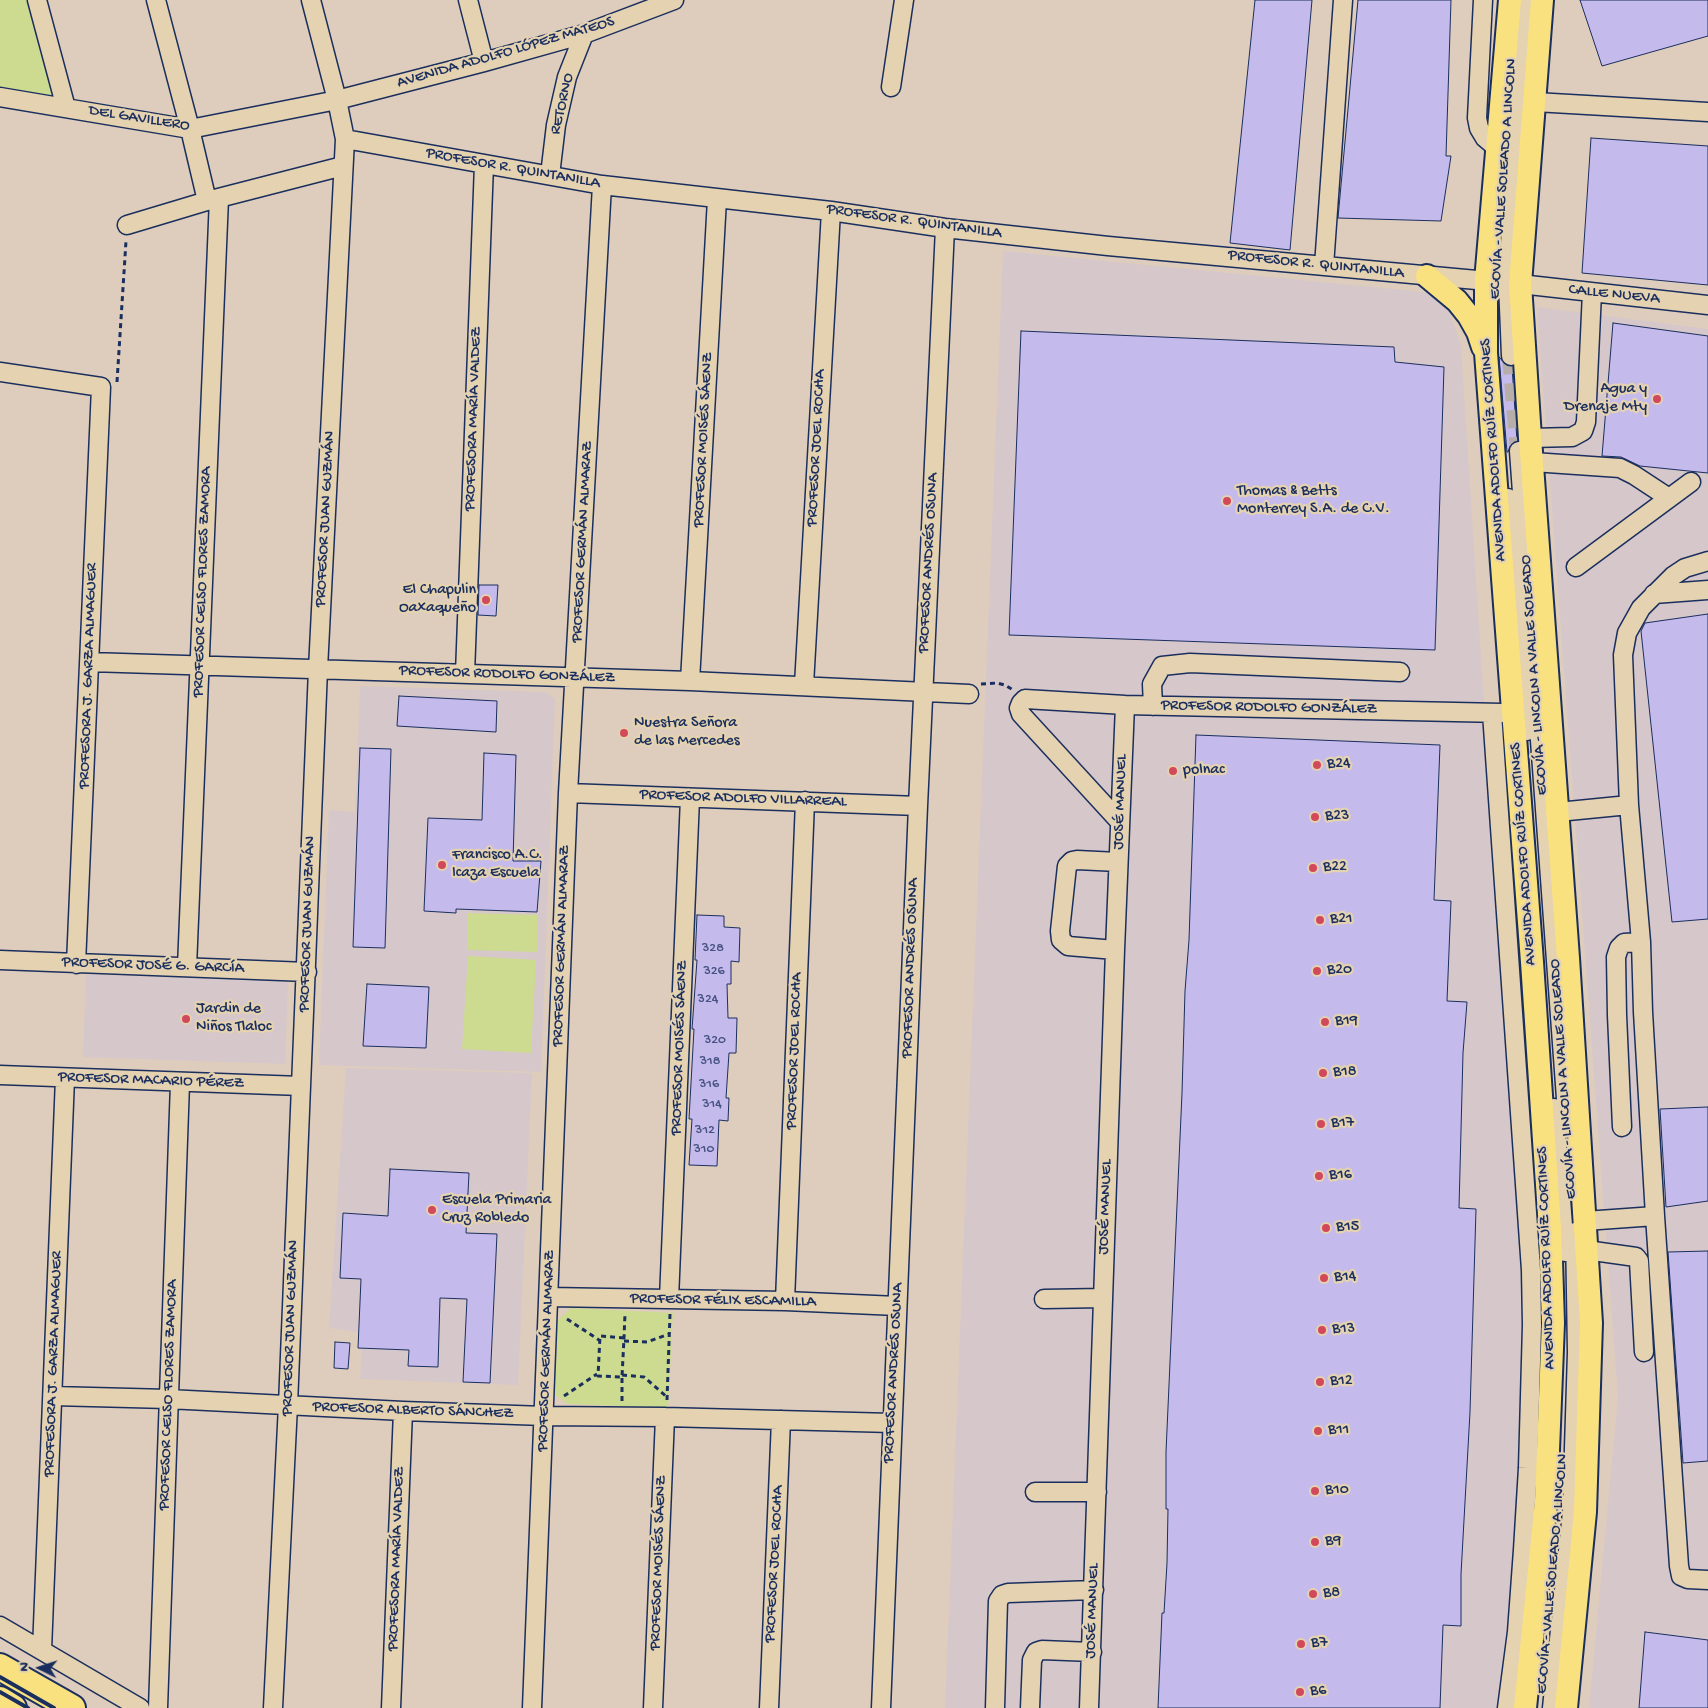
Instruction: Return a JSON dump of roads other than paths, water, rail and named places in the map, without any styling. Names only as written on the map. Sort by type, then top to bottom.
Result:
[{"type":"highway","points":[[0,1667],[72,1708]]},
{"type":"highway","points":[[0,1700],[13,1708]]},
{"type":"main road","name":"AVENIDA ADOLFO RUÍZ CORTINES","points":[[1510,0],[1498,149],[1503,282],[1558,812],[1591,1323],[1585,1512],[1566,1708]]},
{"type":"main road","name":"AVENIDA ADOLFO RUÍZ CORTINES","points":[[1526,1708],[1546,1501],[1553,1323],[1550,1229],[1532,962],[1502,713],[1497,355],[1503,282],[1534,102],[1542,0]]},
{"type":"main road","points":[[1428,276],[1457,301],[1469,316],[1478,332],[1497,355]]},
{"type":"street","points":[[37,0],[66,108]]},
{"type":"street","name":"PROFESOR CELSO FLORES ZAMORA","points":[[156,0],[190,129],[213,199],[199,665],[187,967]]},
{"type":"street","name":"PROFESOR JUAN GUZMÁN","points":[[273,1708],[307,972],[318,669],[345,139],[311,0]]},
{"type":"street","points":[[468,0],[484,62]]},
{"type":"street","name":"AVENIDA ADOLFO LÓPEZ MATEOS","points":[[337,100],[584,34],[674,0]]},
{"type":"street","points":[[891,87],[904,0]]},
{"type":"street","points":[[1324,266],[1343,0]]},
{"type":"street","points":[[1483,0],[1477,118],[1479,128],[1485,138],[1498,149]]},
{"type":"street","name":"ECOVÍA - VALLE SOLEADO A LINCOLN","points":[[1503,282],[1517,0]]},
{"type":"street","points":[[1503,282],[1523,0]]},
{"type":"street","name":"RETORNO","points":[[550,175],[556,125],[567,77],[584,34]]},
{"type":"street","name":"DEL GAVILLERO","points":[[0,97],[190,129],[337,100]]},
{"type":"street","points":[[1534,102],[1708,112]]},
{"type":"street","name":"PROFESOR R. QUINTANILLA","points":[[345,139],[602,185],[831,211],[945,228],[1108,246],[1503,282]]},
{"type":"street","name":"PROFESORA MARÍA VALDEZ","points":[[465,674],[484,164]]},
{"type":"street","points":[[128,225],[213,199],[343,166]]},
{"type":"street","name":"PROFESOR GERMÁN ALMARAZ","points":[[532,1708],[568,792],[576,678],[602,185]]},
{"type":"street","name":"PROFESOR MOISÉS SÁENZ","points":[[690,681],[717,199]]},
{"type":"street","name":"PROFESOR JOEL ROCHA","points":[[804,685],[831,211]]},
{"type":"street","name":"PROFESOR ANDRÉS OSUNA","points":[[881,1708],[918,806],[945,228]]},
{"type":"street","name":"CALLE NUEVA","points":[[1503,282],[1708,305]]},
{"type":"street","points":[[1521,451],[1572,437],[1583,431],[1586,422],[1592,292]]},
{"type":"street","name":"PROFESORA J. GARZA ALMAGUER","points":[[0,372],[101,387],[76,964]]},
{"type":"street","points":[[1521,451],[1620,468],[1669,498]]},
{"type":"street","name":"ECOVÍA - VALLE SOLEADO A LINCOLN","points":[[1521,451],[1515,573],[1567,1277],[1566,1396],[1562,1512],[1540,1708]]},
{"type":"street","name":"ECOVÍA - LINCOLN A VALLE SOLEADO","points":[[1521,451],[1575,1234],[1576,1352],[1572,1512],[1552,1708]]},
{"type":"street","points":[[1576,567],[1691,482]]},
{"type":"street","points":[[1708,561],[1685,568],[1673,576],[1641,608],[1627,633],[1623,655],[1629,805],[1640,942],[1655,1216],[1680,1566],[1681,1576],[1688,1579],[1708,1580]]},
{"type":"street","points":[[1654,594],[1708,590]]},
{"type":"street","name":"PROFESOR RODOLFO GONZÁLEZ","points":[[90,662],[804,685],[969,694]]},
{"type":"street","points":[[1153,706],[1152,684],[1162,666],[1190,663],[1400,672]]},
{"type":"street","name":"PROFESOR RODOLFO GONZÁLEZ","points":[[1120,822],[1021,714],[1019,708],[1025,699],[1153,706],[1502,713]]},
{"type":"street","name":"JOSÉ MANUEL","points":[[1089,1708],[1114,950],[1125,705]]},
{"type":"street","points":[[1502,713],[1532,1270],[1531,1404],[1523,1550],[1517,1632],[1507,1708]]},
{"type":"street","name":"PROFESOR ADOLFO VILLARREAL","points":[[568,792],[918,806]]},
{"type":"street","name":"PROFESOR MOISÉS SÁENZ","points":[[670,1307],[690,798]]},
{"type":"street","name":"PROFESOR JOEL ROCHA","points":[[785,1301],[805,802]]},
{"type":"street","points":[[1558,812],[1629,805]]},
{"type":"street","points":[[1114,950],[1068,946],[1061,940],[1060,931],[1065,871],[1070,863],[1077,860],[1118,862]]},
{"type":"street","points":[[1622,1127],[1617,1015],[1617,952],[1624,943],[1640,942]]},
{"type":"street","name":"PROFESOR JOSÉ G. GARCÍA","points":[[0,960],[307,972]]},
{"type":"street","points":[[1617,1015],[1643,1012]]},
{"type":"street","name":"PROFESOR MACARIO PÉREZ","points":[[0,1075],[301,1086]]},
{"type":"street","name":"PROFESORA J. GARZA ALMAGUER","points":[[42,1650],[65,1078]]},
{"type":"street","name":"PROFESOR CELSO FLORES ZAMORA","points":[[158,1708],[180,1082]]},
{"type":"street","points":[[1585,1221],[1655,1216]]},
{"type":"street","points":[[1586,1250],[1636,1257],[1639,1261],[1644,1352]]},
{"type":"street","name":"PROFESOR FÉLIX ESCAMILLA","points":[[549,1298],[670,1307],[785,1301],[897,1306]]},
{"type":"street","points":[[1044,1299],[1103,1298]]},
{"type":"street","name":"PROFESOR ALBERTO SÁNCHEZ","points":[[53,1396],[168,1399],[544,1416],[666,1411],[781,1420],[892,1423]]},
{"type":"street","name":"PROFESORA MARÍA VALDEZ","points":[[391,1708],[403,1411]]},
{"type":"street","name":"PROFESOR MOISÉS SÁENZ","points":[[653,1708],[666,1411]]},
{"type":"street","name":"PROFESOR JOEL ROCHA","points":[[769,1708],[781,1420]]},
{"type":"street","points":[[1035,1492],[1097,1492]]},
{"type":"street","points":[[995,1708],[998,1600],[1002,1595],[1008,1593],[1094,1590]]},
{"type":"street","points":[[0,1626],[140,1708]]},
{"type":"street","points":[[1030,1708],[1032,1660],[1036,1652],[1042,1650],[1092,1652]]},
{"type":"tunnel","points":[[1511,356],[1519,451]]},
{"type":"railway","points":[[0,1677],[54,1708]]},
{"type":"railway","points":[[0,1692],[28,1708]]},
{"type":"place","name":"Agua y Drenaje Mty","points":[[1657,399]]},
{"type":"place","name":"Thomas & Betts Monterrey S.A. de C.V.","points":[[1227,501]]},
{"type":"place","name":"El Chapulin Oaxaqueño","points":[[486,600]]},
{"type":"place","name":"Nuestra Señora de las Mercedes","points":[[624,733]]},
{"type":"place","name":"B24","points":[[1317,765]]},
{"type":"place","name":"polnac","points":[[1173,771]]},
{"type":"place","name":"B23","points":[[1315,817]]},
{"type":"place","name":"Francisco A.C. Icaza Escuela","points":[[442,865]]},
{"type":"place","name":"B22","points":[[1313,868]]},
{"type":"place","name":"B21","points":[[1320,920]]},
{"type":"place","name":"B20","points":[[1317,971]]},
{"type":"place","name":"Jardin de Niños Tlaloc","points":[[186,1019]]},
{"type":"place","name":"B19","points":[[1325,1022]]},
{"type":"place","name":"B18","points":[[1323,1073]]},
{"type":"place","name":"B17","points":[[1321,1124]]},
{"type":"place","name":"B16","points":[[1319,1176]]},
{"type":"place","name":"Escuela Primaria Cruz Robledo","points":[[432,1210]]},
{"type":"place","name":"B15","points":[[1326,1228]]},
{"type":"place","name":"B14","points":[[1324,1278]]},
{"type":"place","name":"B13","points":[[1322,1330]]},
{"type":"place","name":"B12","points":[[1320,1382]]},
{"type":"place","name":"B11","points":[[1318,1431]]},
{"type":"place","name":"B10","points":[[1315,1491]]},
{"type":"place","name":"B9","points":[[1315,1542]]},
{"type":"place","name":"B8","points":[[1313,1594]]},
{"type":"place","name":"B7","points":[[1301,1644]]},
{"type":"place","name":"B6","points":[[1300,1692]]}]
